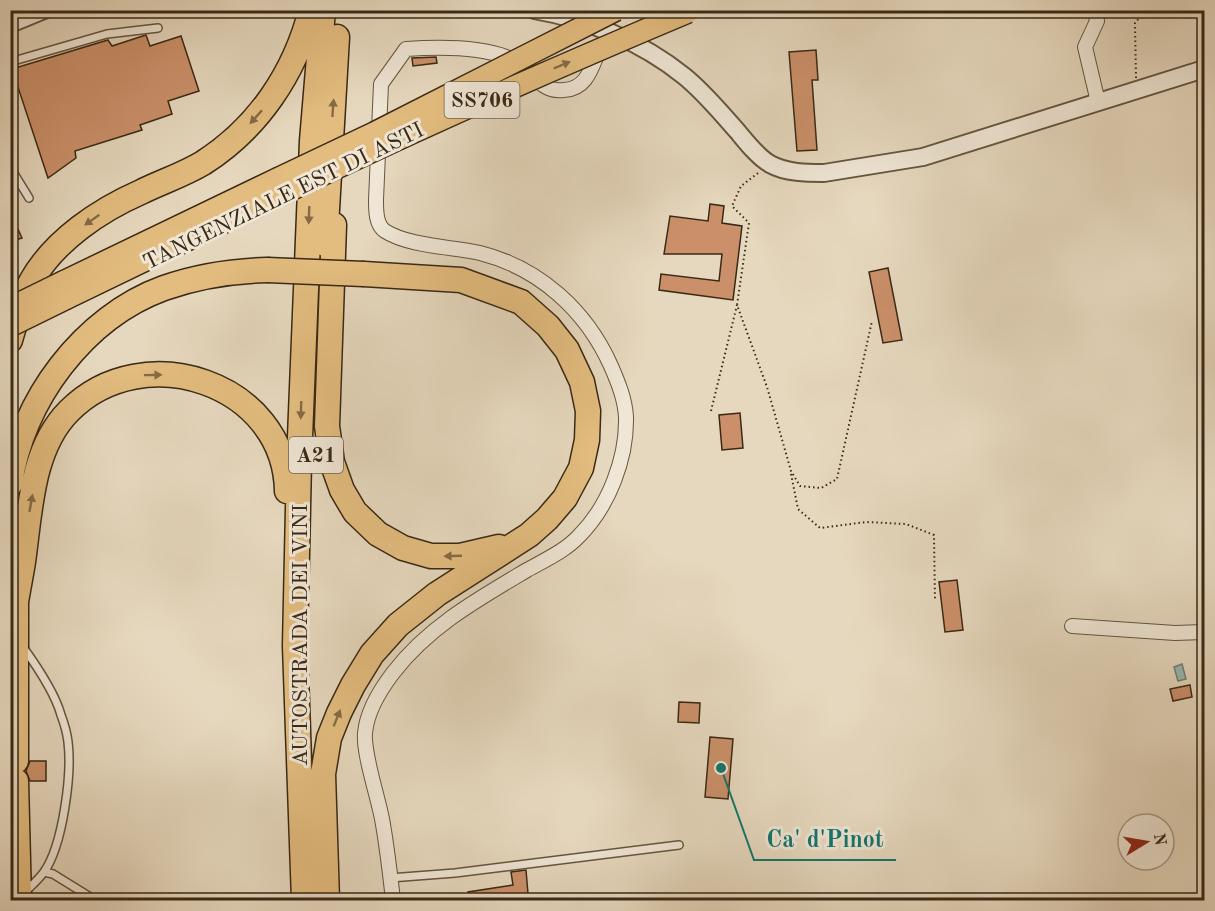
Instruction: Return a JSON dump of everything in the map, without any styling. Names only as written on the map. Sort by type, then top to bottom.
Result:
[{"type":"highway","points":[[10,340],[32,280],[52,253],[80,228],[111,207],[203,163],[232,141],[256,117],[295,61],[311,10]]},
{"type":"highway","name":"AUTOSTRADA DEI VINI","points":[[304,900],[295,646],[299,462],[312,141],[324,10]]},
{"type":"highway","name":"AUTOSTRADA DEI VINI","points":[[319,900],[311,646],[327,200],[339,10]]},
{"type":"highway","name":"TANGENZIALE EST DI ASTI","points":[[10,308],[65,290],[143,254],[278,187],[374,133],[616,10]]},
{"type":"highway","name":"TANGENZIALE EST DI ASTI","points":[[278,187],[376,149],[521,83],[689,11]]},
{"type":"highway","points":[[327,200],[335,229],[327,426],[332,462],[342,490],[355,512],[378,534],[403,548],[431,556],[460,556],[493,549],[529,535]]},
{"type":"highway","points":[[10,484],[14,459],[27,423],[41,394],[66,359],[93,332],[127,306],[162,289],[200,277],[267,270],[461,280],[521,302],[548,326],[567,350],[582,382],[588,411],[587,440],[581,468],[565,498],[529,535],[437,594],[398,625],[372,654],[339,713],[329,738],[323,774],[327,900]]},
{"type":"highway","points":[[10,299],[65,290]]},
{"type":"highway","points":[[10,334],[65,290]]},
{"type":"highway","name":"TANGENZIALE EST DI ASTI","points":[[10,326],[65,290]]},
{"type":"highway","points":[[19,899],[16,602],[36,472],[48,442],[68,412],[89,396],[114,382],[143,375],[172,374],[208,382],[234,396],[252,412],[270,434],[286,471],[288,558],[295,646]]},
{"type":"highway","points":[[10,563],[16,602]]},
{"type":"street","points":[[10,24],[44,10]]},
{"type":"street","points":[[534,10],[581,16],[658,57],[708,98],[759,155],[770,164],[796,172],[824,173],[923,157],[1204,69]]},
{"type":"street","points":[[1095,10],[1097,21],[1085,47],[1098,102]]},
{"type":"street","points":[[393,900],[382,821],[364,735],[375,699],[402,660],[425,637],[462,609],[560,551],[579,537],[594,519],[610,488],[621,459],[626,415],[621,387],[607,356],[578,311],[555,290],[512,264],[480,254],[399,238],[383,230],[377,216],[376,200],[381,84],[406,50],[443,46],[505,57],[517,62],[545,87],[567,90],[582,84],[590,74],[602,45],[610,33]]},
{"type":"street","points":[[1072,626],[1175,633],[1204,632]]},
{"type":"lane","points":[[10,62],[107,34],[158,28]]},
{"type":"lane","points":[[10,167],[29,198]]},
{"type":"lane","points":[[15,635],[45,681],[61,712],[68,742],[66,801],[56,846],[44,872],[19,899]]},
{"type":"lane","points":[[390,878],[455,873],[679,844]]},
{"type":"lane","points":[[44,872],[53,874],[95,900]]},
{"type":"path","points":[[1135,68],[1135,23],[1146,10]]},
{"type":"path","points":[[711,411],[737,305],[749,223],[732,206],[741,186],[770,164]]},
{"type":"path","points":[[737,305],[767,387],[791,471],[798,509],[820,528],[866,522],[906,524],[934,535],[935,601]]},
{"type":"path","points":[[791,471],[800,486],[821,488],[837,479],[873,321]]},
{"type":"water","points":[[1182,664],[1186,679],[1178,681],[1174,667]]},
{"type":"building","points":[[146,35],[150,46],[181,36],[199,91],[168,101],[172,114],[140,125],[142,130],[75,151],[76,158],[48,178],[12,69],[108,40],[112,46]]},
{"type":"building","points":[[816,50],[818,80],[812,80],[817,150],[797,151],[789,52]]},
{"type":"building","points":[[436,57],[437,63],[413,66],[412,58]]},
{"type":"building","points":[[710,204],[724,206],[722,223],[742,226],[733,300],[659,290],[661,274],[719,281],[722,254],[664,254],[670,216],[708,221]]},
{"type":"building","points":[[10,211],[22,238],[10,242]]},
{"type":"building","points":[[888,268],[902,340],[883,343],[869,272]]},
{"type":"building","points":[[740,413],[743,448],[722,450],[719,415]]},
{"type":"building","points":[[957,580],[963,630],[945,632],[939,582]]},
{"type":"building","points":[[1190,685],[1192,697],[1173,701],[1170,689]]},
{"type":"building","points":[[679,702],[700,703],[699,723],[678,722]]},
{"type":"building","points":[[710,737],[733,739],[728,799],[705,797]]},
{"type":"building","points":[[30,761],[46,761],[46,781],[30,781],[26,771]]},
{"type":"building","points":[[526,870],[528,894],[498,897],[499,900],[469,900],[468,892],[513,885],[511,872]]},
{"type":"place","name":"Ca' d'Pinot","points":[[721,768]]}]
